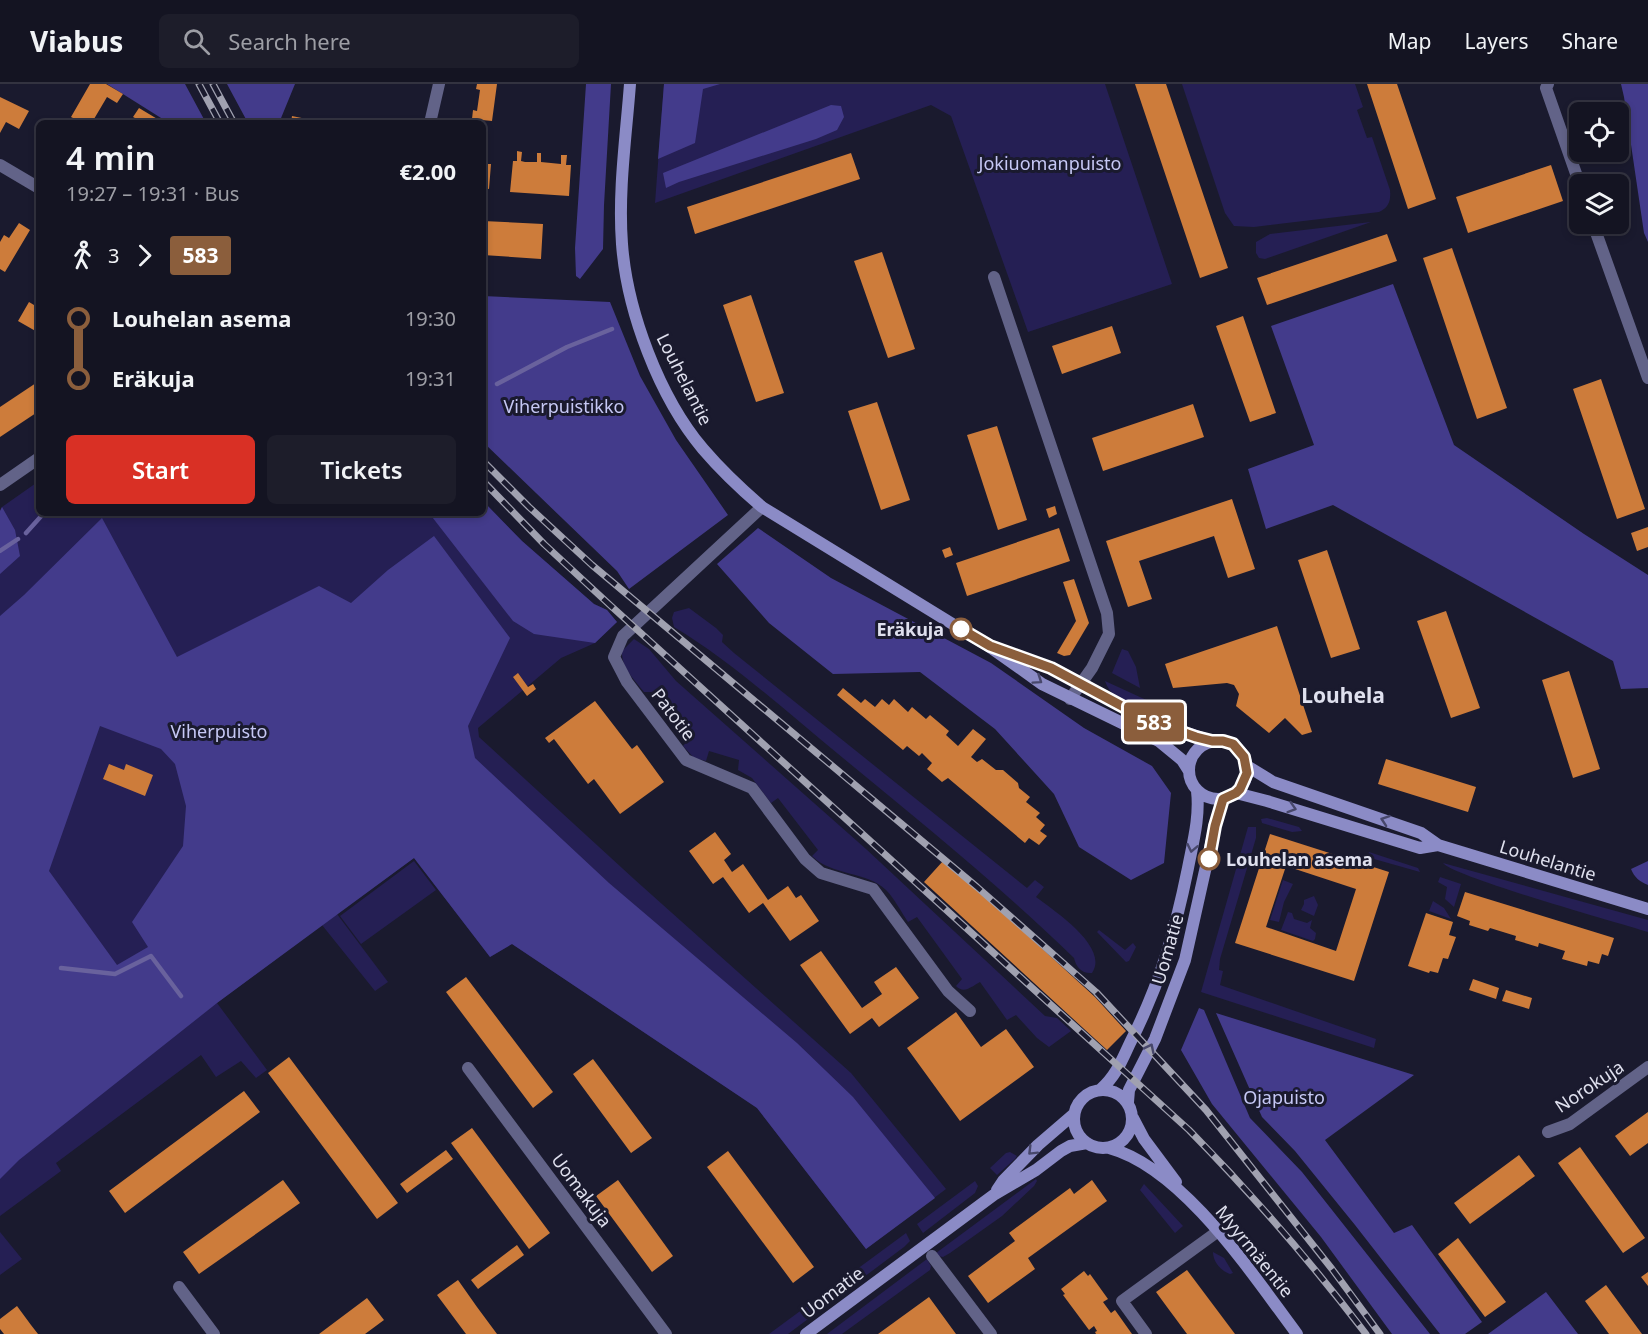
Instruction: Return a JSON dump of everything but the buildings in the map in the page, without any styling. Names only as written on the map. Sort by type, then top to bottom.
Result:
[{"type":"main road","name":"Louhelantie","points":[[630,84],[621,218],[625,273],[647,350],[686,427],[702,449],[731,480],[762,507],[990,646],[1042,684],[1159,741],[1182,760],[1189,771]]},
{"type":"main road","name":"Louhelantie","points":[[990,646],[1051,668],[1148,720],[1212,741]]},
{"type":"main road","points":[[1212,741],[1233,744],[1244,757],[1247,766],[1244,782],[1236,793],[1223,799],[1210,798],[1197,791],[1189,771],[1190,759],[1195,752],[1202,745],[1212,741]]},
{"type":"main road","name":"Louhelantie","points":[[1247,766],[1273,782],[1421,833],[1438,845],[1648,909]]},
{"type":"main road","name":"Uomatie","points":[[1101,1089],[1114,1076],[1141,1022],[1168,954],[1197,823],[1199,802],[1197,791]]},
{"type":"main road","name":"Louhelantie","points":[[1236,793],[1420,848],[1438,845]]},
{"type":"main road","name":"Uomatie","points":[[1128,1102],[1129,1090],[1155,1039],[1185,960],[1223,799]]},
{"type":"main road","points":[[1101,1089],[1116,1092],[1128,1102],[1133,1118],[1131,1128],[1127,1137],[1118,1145],[1109,1148],[1093,1146],[1087,1143],[1076,1129],[1074,1114],[1077,1104],[1092,1092],[1101,1089]]},
{"type":"main road","name":"Uomatie","points":[[995,1194],[1003,1181],[1038,1145],[1074,1114]]},
{"type":"main road","name":"Myyrmäentie","points":[[1133,1118],[1144,1139],[1183,1193],[1217,1232],[1297,1334]]},
{"type":"main road","name":"Uomatie","points":[[806,1334],[995,1194],[1036,1170],[1070,1146],[1087,1143]]},
{"type":"main road","name":"Myyrmäentie","points":[[1109,1148],[1140,1159],[1183,1193]]},
{"type":"street","points":[[431,120],[439,84]]},
{"type":"street","points":[[1548,84],[1546,88],[1576,174]]},
{"type":"street","points":[[0,165],[36,186]]},
{"type":"street","points":[[1597,234],[1648,378]]},
{"type":"street","points":[[994,277],[1107,613],[1109,634],[1092,668],[1070,699]]},
{"type":"street","points":[[0,485],[36,460]]},
{"type":"street","name":"Patotie","points":[[762,507],[623,636],[614,657],[627,682],[686,760],[752,788],[805,859],[821,873],[873,889],[948,992],[970,1011]]},
{"type":"street","name":"Norokuja","points":[[1548,1132],[1570,1124],[1648,1067]]},
{"type":"street","name":"Uomakuja","points":[[468,1068],[666,1334]]},
{"type":"street","points":[[1146,1334],[1122,1301],[1217,1232]]},
{"type":"street","points":[[932,1256],[991,1334]]},
{"type":"street","points":[[178,1287],[214,1334]]},
{"type":"green space","points":[[107,84],[185,84],[204,120],[164,120]]},
{"type":"green space","points":[[227,84],[295,84],[280,120],[246,120]]},
{"type":"green space","points":[[586,84],[611,84],[603,249],[580,279],[576,276],[575,248]]},
{"type":"green space","name":"Jokiuomanpuisto","points":[[664,84],[1105,84],[1172,284],[1028,332],[951,116],[931,105],[655,203]]},
{"type":"green space","points":[[664,84],[720,84],[703,89],[695,143],[658,159]]},
{"type":"green space","points":[[1182,84],[1355,84],[1363,107],[1357,110],[1367,138],[1372,137],[1390,190],[1390,200],[1387,206],[1379,212],[1254,227],[1234,226],[1225,213]]},
{"type":"green space","points":[[1621,84],[1648,84],[1648,242],[1644,233],[1629,131],[1629,102],[1625,102]]},
{"type":"green space","points":[[831,105],[841,106],[844,117],[837,130],[666,188],[663,173]]},
{"type":"green space","points":[[1371,222],[1265,259],[1259,258],[1256,253],[1256,242],[1270,234]]},
{"type":"green space","points":[[1393,284],[1454,445],[1648,575],[1648,688],[1621,689],[1613,661],[1333,505],[1266,529],[1248,469],[1314,445],[1271,326]]},
{"type":"green space","name":"Viherpuistikko","points":[[486,296],[610,302],[640,376],[676,440],[728,515],[629,589],[617,571],[486,445]]},
{"type":"green space","name":"Viherpuisto","points":[[36,483],[36,516],[486,516],[486,504],[522,541],[594,604],[607,610],[617,622],[595,643],[561,658],[478,728],[479,737],[851,1073],[946,1189],[866,1249],[757,1108],[512,944],[490,957],[414,858],[337,914],[388,982],[375,991],[322,925],[217,1003],[267,1070],[256,1078],[241,1061],[216,1077],[201,1055],[56,1163],[61,1171],[0,1216],[0,511],[2,507]]},
{"type":"green space","points":[[486,504],[522,541],[594,604],[607,610],[617,622],[595,643],[534,634],[513,621],[431,516],[486,516]]},
{"type":"green space","points":[[2,507],[15,530],[20,556],[0,574],[0,511]]},
{"type":"green space","name":"Viherpuisto","points":[[102,518],[177,657],[319,586],[351,603],[388,570],[434,536],[510,638],[468,726],[475,758],[609,883],[797,1043],[853,1097],[935,1198],[866,1249],[757,1108],[512,944],[490,957],[414,858],[217,1003],[19,1160],[0,1179],[0,616]],"holes":[[[100,726],[161,749],[175,764],[186,806],[183,846],[132,922],[148,947],[117,965],[49,871]]]},
{"type":"green space","points":[[758,528],[831,578],[991,663],[1084,728],[1152,766],[1171,793],[1164,863],[1131,880],[1079,847],[1054,794],[995,729],[920,672],[833,674],[769,623],[717,564]]},
{"type":"green space","points":[[689,608],[723,635],[722,642],[734,653],[1027,888],[1035,880],[1044,887],[1036,897],[1066,920],[1087,941],[1093,952],[1095,963],[1092,973],[1080,969],[1074,958],[932,831],[740,673],[674,627],[672,618],[674,612]]},
{"type":"green space","points":[[634,639],[649,649],[676,681],[866,849],[1045,1016],[1057,1018],[1071,1031],[1049,1047],[1037,1038],[1016,1015],[1007,1020],[980,982],[968,989],[956,986],[962,979],[917,917],[908,922],[892,897],[878,884],[829,867],[812,856],[818,850],[778,798],[771,803],[752,778],[738,770],[739,760],[709,751],[706,761],[694,758],[683,746],[690,738],[656,692],[644,692],[626,668],[622,651]]},
{"type":"green space","points":[[1122,649],[1128,651],[1136,667],[1140,688],[1112,673]]},
{"type":"green space","points":[[1105,681],[1166,709],[1172,713],[1172,720],[1124,702],[1109,690]]},
{"type":"green space","points":[[1267,818],[1299,827],[1302,831],[1292,832],[1262,823],[1261,819]]},
{"type":"green space","points":[[1248,827],[1256,827],[1256,838],[1220,959],[1219,970],[1223,971],[1220,985],[1376,1039],[1374,1048],[1201,992]]},
{"type":"green space","points":[[1369,852],[1418,868],[1420,872],[1367,857]]},
{"type":"green space","points":[[414,861],[436,890],[361,944],[340,916]]},
{"type":"green space","points":[[1648,861],[1648,885],[1638,879],[1631,869]]},
{"type":"green space","points":[[1443,863],[1648,920],[1648,932],[1505,889],[1454,870]]},
{"type":"green space","points":[[1440,877],[1461,884],[1454,907],[1445,899],[1447,887],[1438,882]]},
{"type":"green space","points":[[1283,880],[1293,884],[1284,902],[1279,922],[1270,920]]},
{"type":"green space","points":[[1314,896],[1318,905],[1314,916],[1301,910],[1304,900]]},
{"type":"green space","points":[[1433,901],[1444,908],[1451,919],[1429,911]]},
{"type":"green space","points":[[1288,912],[1292,913],[1294,919],[1307,923],[1312,920],[1310,928],[1316,933],[1313,941],[1281,930]]},
{"type":"green space","points":[[1099,930],[1125,950],[1133,943],[1136,947],[1129,961],[1126,962],[1097,932]]},
{"type":"green space","points":[[1199,1008],[1204,1010],[1250,1118],[1302,1172],[1430,1334],[1392,1334],[1321,1237],[1212,1104],[1181,1050]]},
{"type":"green space","name":"Ojapuisto","points":[[1216,1013],[1414,1075],[1325,1140],[1394,1233],[1412,1225],[1482,1322],[1465,1334],[1440,1334],[1295,1151],[1262,1117]]},
{"type":"green space","points":[[1010,1152],[1017,1156],[997,1175],[990,1168]]},
{"type":"green space","points":[[1036,1179],[1034,1186],[1002,1216],[950,1253],[943,1257],[938,1256],[936,1253]]},
{"type":"green space","points":[[975,1181],[978,1186],[975,1193],[923,1233],[917,1224]]},
{"type":"green space","points":[[1144,1184],[1183,1226],[1175,1233],[1140,1190]]},
{"type":"green space","points":[[0,1232],[22,1259],[0,1275]]},
{"type":"green space","points":[[906,1233],[910,1241],[904,1247],[788,1334],[769,1334]]},
{"type":"green space","points":[[1213,1252],[1224,1258],[1233,1273],[1227,1273],[1216,1263]]},
{"type":"green space","points":[[927,1259],[931,1266],[930,1270],[842,1334],[827,1334]]},
{"type":"green space","points":[[1546,1292],[1578,1334],[1488,1334]]},
{"type":"waterway","points":[[497,384],[567,347],[612,329]]},
{"type":"waterway","points":[[26,533],[41,516]]},
{"type":"waterway","points":[[0,551],[18,539]]},
{"type":"waterway","points":[[61,968],[115,974],[151,956],[181,996]]},
{"type":"railway","points":[[199,84],[218,120]]},
{"type":"railway","points":[[213,84],[232,120]]},
{"type":"railway","points":[[486,464],[592,565],[977,887],[1096,992],[1206,1110],[1332,1269],[1380,1334]]},
{"type":"railway","points":[[486,484],[544,544],[611,606],[1189,1130],[1281,1229],[1366,1334]]},
{"type":"bus line","name":"583","points":[[961,629],[990,646],[1051,668],[1148,720],[1196,737],[1233,744],[1239,749],[1247,766],[1247,773],[1240,789],[1230,797],[1223,799],[1209,859]]},
{"type":"place","name":"Eräkuja","points":[[961,629]]},
{"type":"place","name":"Louhelan asema","points":[[1209,859]]},
{"type":"district","name":"Louhela","points":[[1343,695]]}]
